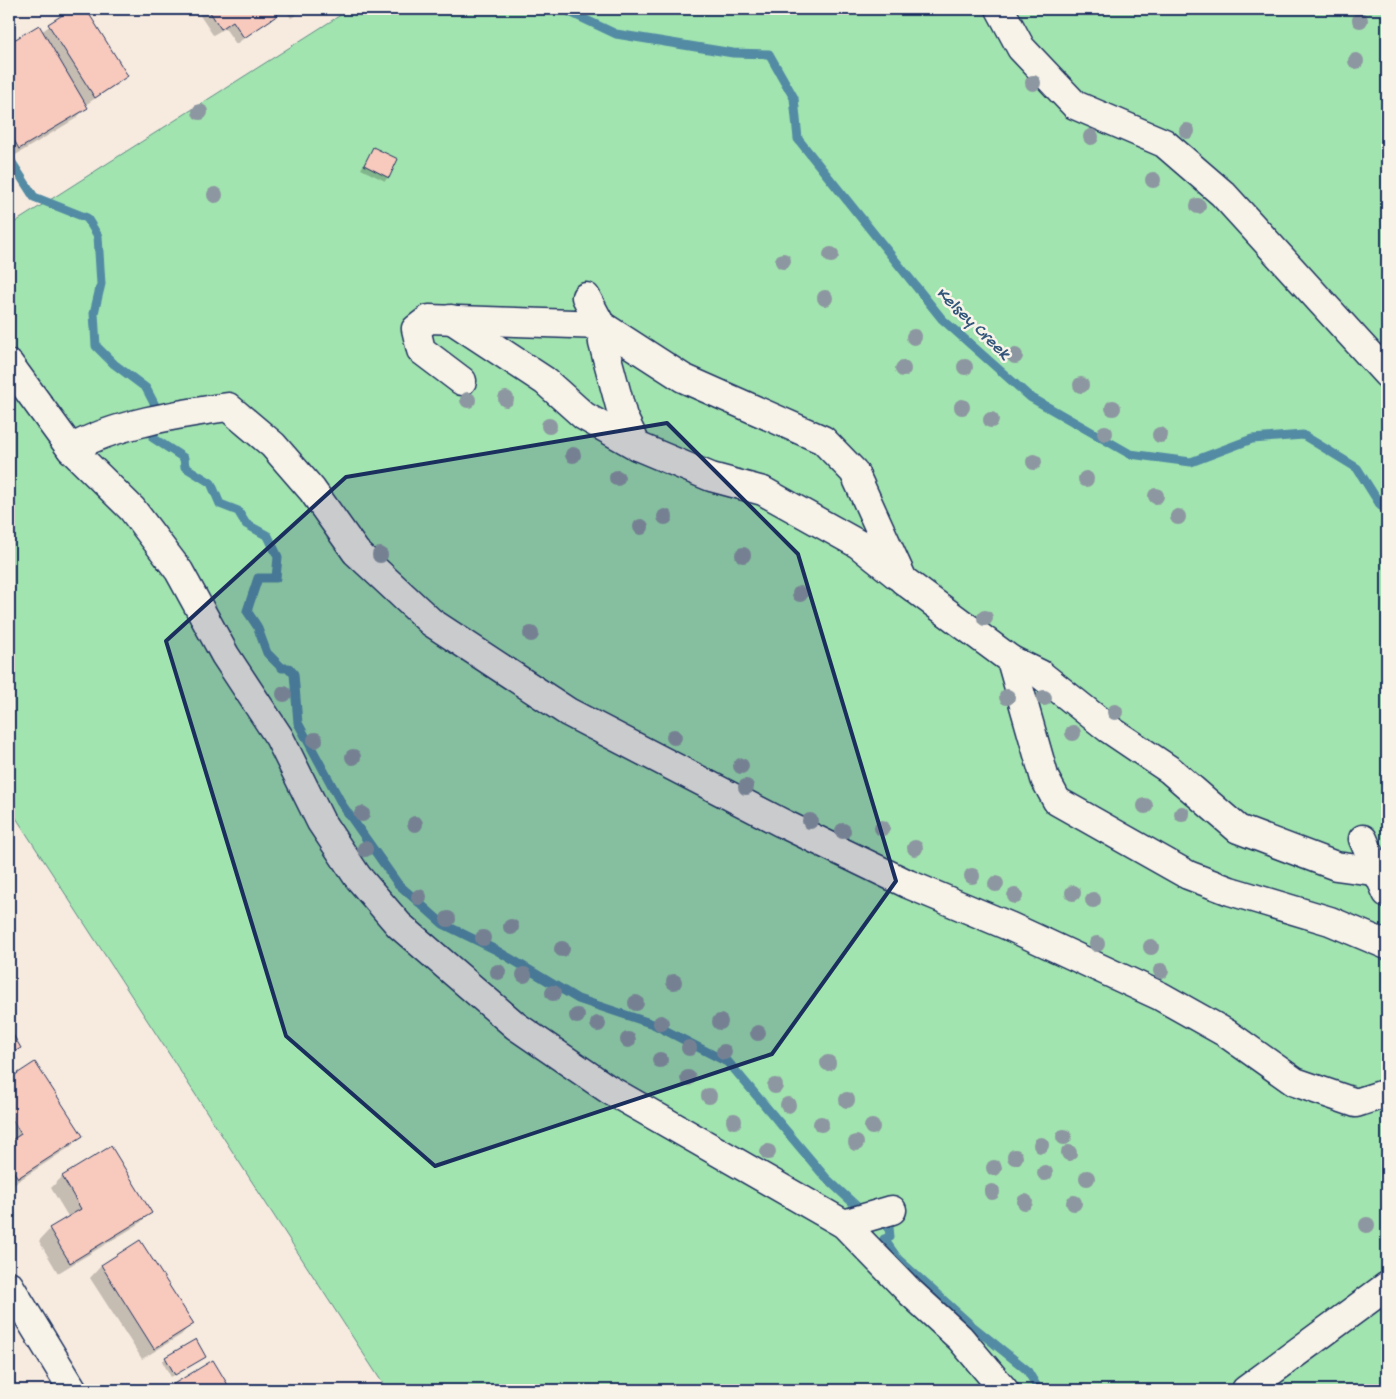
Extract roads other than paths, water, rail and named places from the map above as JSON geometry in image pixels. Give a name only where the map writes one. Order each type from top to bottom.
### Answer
[{"type":"street","points":[[1000,9],[1021,48],[1075,105],[1164,142],[1223,194],[1387,374]]},
{"type":"street","points":[[586,297],[601,325],[603,343],[623,418],[637,446]]},
{"type":"street","points":[[462,381],[421,350],[416,329],[429,319],[601,325],[626,339],[683,378],[823,440],[854,472],[903,580]]},
{"type":"street","points":[[450,319],[545,381],[584,416],[637,446],[711,477],[762,491],[858,544],[1010,660],[1040,674],[1109,728],[1170,770],[1238,829],[1336,866],[1384,879]]},
{"type":"street","points":[[9,364],[71,449],[132,509],[179,571],[225,655],[279,737],[320,822],[357,876],[400,925],[516,1026],[608,1089],[844,1224],[910,1292],[960,1338],[1004,1390]]},
{"type":"street","points":[[71,449],[91,437],[137,426],[171,415],[228,407],[273,445],[312,490],[356,552],[430,622],[568,712],[784,824],[908,884],[1011,927],[1160,996],[1226,1033],[1295,1082],[1356,1103],[1387,1093]]},
{"type":"street","points":[[1010,660],[1045,779],[1057,800],[1188,875],[1230,891],[1330,921],[1387,945]]},
{"type":"street","points":[[1363,839],[1384,879]]},
{"type":"street","points":[[844,1224],[892,1210]]},
{"type":"street","points":[[9,1285],[73,1390]]},
{"type":"street","points":[[1246,1390],[1387,1286]]},
{"type":"waterway","name":"Kelsey Creek","points":[[563,9],[616,34],[733,53],[769,54],[794,98],[798,139],[942,319],[1030,397],[1130,454],[1191,462],[1252,439],[1303,435],[1357,468],[1381,506],[1387,509]]},
{"type":"waterway","points":[[9,158],[34,197],[87,218],[98,236],[101,284],[94,313],[96,346],[114,364],[146,388],[157,409],[153,438],[184,458],[185,467],[211,483],[220,504],[238,511],[246,524],[268,536],[278,557],[276,578],[258,578],[247,611],[257,626],[267,653],[282,668],[289,668],[294,674],[298,723],[343,806],[398,884],[443,924],[496,950],[578,999],[653,1024],[729,1063],[826,1178],[864,1213]]},
{"type":"waterway","points":[[877,1220],[889,1227],[890,1237],[884,1239],[898,1259],[971,1325],[1027,1370],[1039,1390]]}]
